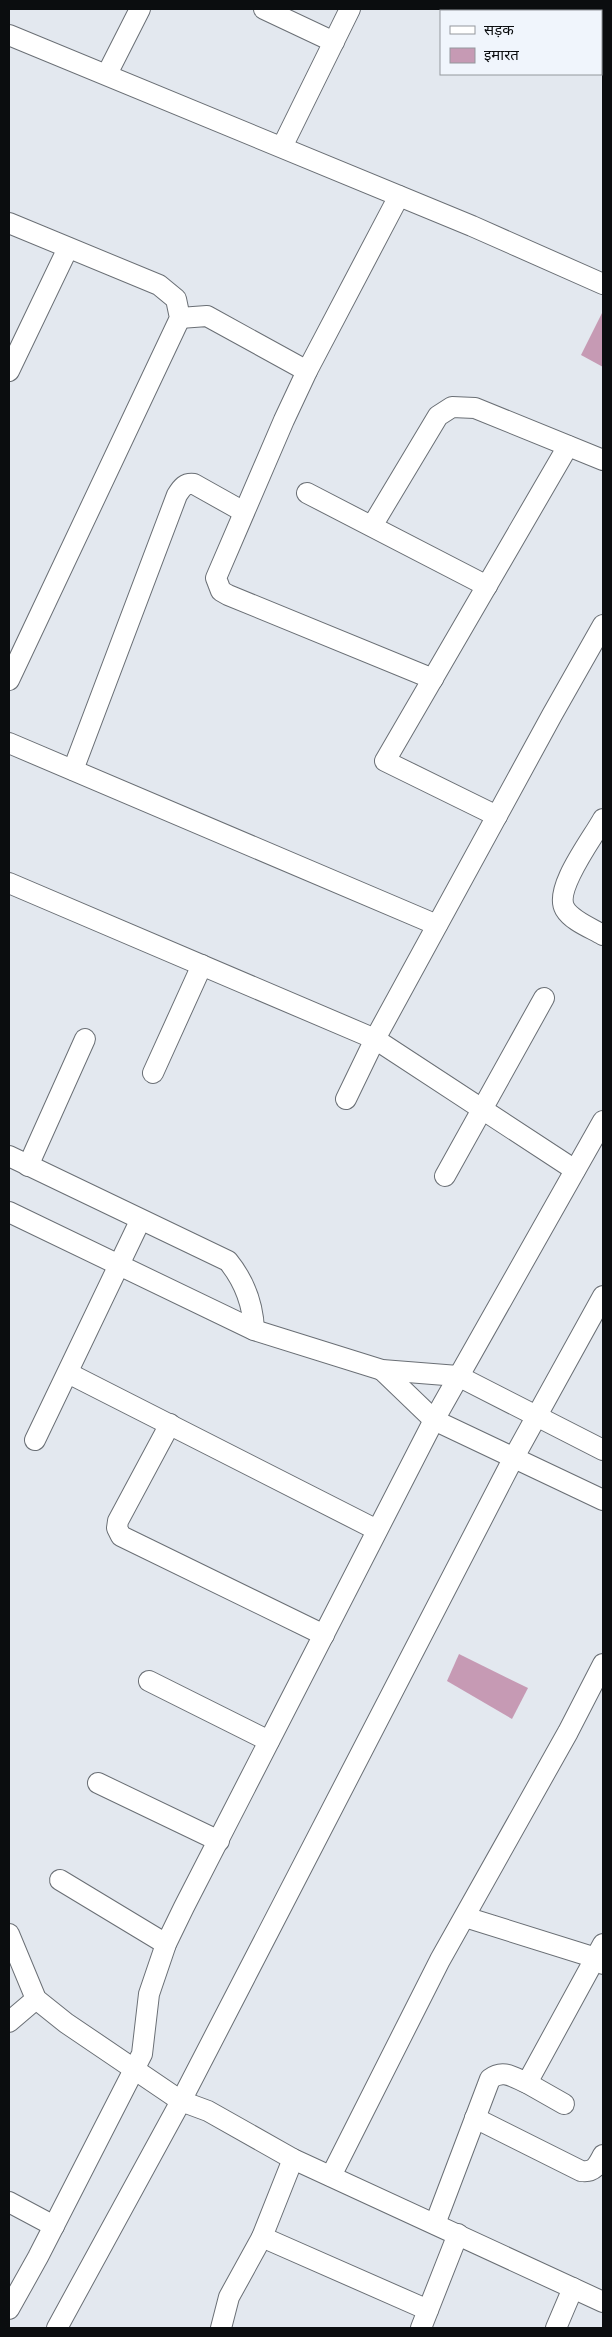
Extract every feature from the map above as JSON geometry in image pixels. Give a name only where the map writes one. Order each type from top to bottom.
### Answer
[{"type":"street","points":[[107,74],[140,9]]},
{"type":"street","points":[[264,9],[334,42]]},
{"type":"street","points":[[282,147],[350,9]]},
{"type":"street","points":[[9,35],[399,196],[602,277]]},
{"type":"street","points":[[399,196],[307,371],[216,578],[221,591],[433,679]]},
{"type":"street","points":[[9,223],[159,285],[176,299],[180,318],[9,680]]},
{"type":"street","points":[[11,363],[68,248]]},
{"type":"street","points":[[180,318],[207,316],[307,371]]},
{"type":"street","points":[[372,526],[438,416],[452,408],[475,408],[603,460]]},
{"type":"street","points":[[497,816],[385,761],[568,446]]},
{"type":"street","points":[[73,770],[177,495],[182,487],[194,484],[244,512]]},
{"type":"street","points":[[307,493],[487,586]]},
{"type":"street","points":[[346,1099],[376,1038],[603,625]]},
{"type":"street","points":[[9,743],[438,925]]},
{"type":"street","points":[[601,830],[566,882],[564,908],[572,917],[603,935]]},
{"type":"street","points":[[9,883],[376,1038],[575,1170]]},
{"type":"street","points":[[153,1073],[202,965]]},
{"type":"street","points":[[446,1176],[544,998]]},
{"type":"street","points":[[28,1166],[86,1039]]},
{"type":"street","points":[[9,2309],[54,2226],[142,2054],[149,1994],[166,1944],[434,1420],[603,1120]]},
{"type":"street","points":[[9,1156],[228,1261],[241,1277],[253,1313],[254,1330]]},
{"type":"street","points":[[9,1212],[254,1330],[382,1370],[458,1376],[603,1450]]},
{"type":"street","points":[[35,1440],[140,1220]]},
{"type":"street","points":[[57,2328],[180,2101],[513,1459],[603,1296]]},
{"type":"street","points":[[382,1370],[434,1420],[603,1500]]},
{"type":"street","points":[[68,1372],[377,1530]]},
{"type":"street","points":[[170,1424],[118,1521],[117,1528],[121,1536],[324,1635]]},
{"type":"street","points":[[331,2176],[465,1917],[568,1732],[603,1664]]},
{"type":"street","points":[[149,1681],[269,1742]]},
{"type":"street","points":[[98,1783],[219,1841]]},
{"type":"street","points":[[60,1880],[166,1944]]},
{"type":"street","points":[[465,1917],[601,1955],[527,2083]]},
{"type":"street","points":[[9,1934],[36,1999],[66,2023],[180,2101],[208,2111],[293,2159],[603,2302]]},
{"type":"street","points":[[9,2022],[36,1999]]},
{"type":"street","points":[[435,2224],[490,2079],[496,2074],[504,2074],[527,2083],[564,2104]]},
{"type":"street","points":[[475,2118],[581,2171],[588,2172],[593,2170],[603,2155]]},
{"type":"street","points":[[226,2327],[229,2297],[262,2237],[293,2159]]},
{"type":"street","points":[[9,2202],[54,2226]]},
{"type":"street","points":[[262,2237],[425,2319],[458,2234]]},
{"type":"street","points":[[556,2328],[573,2288]]},
{"type":"building","points":[[603,311],[603,367],[581,355]]},
{"type":"building","points":[[459,1654],[528,1688],[512,1719],[447,1681]]}]
